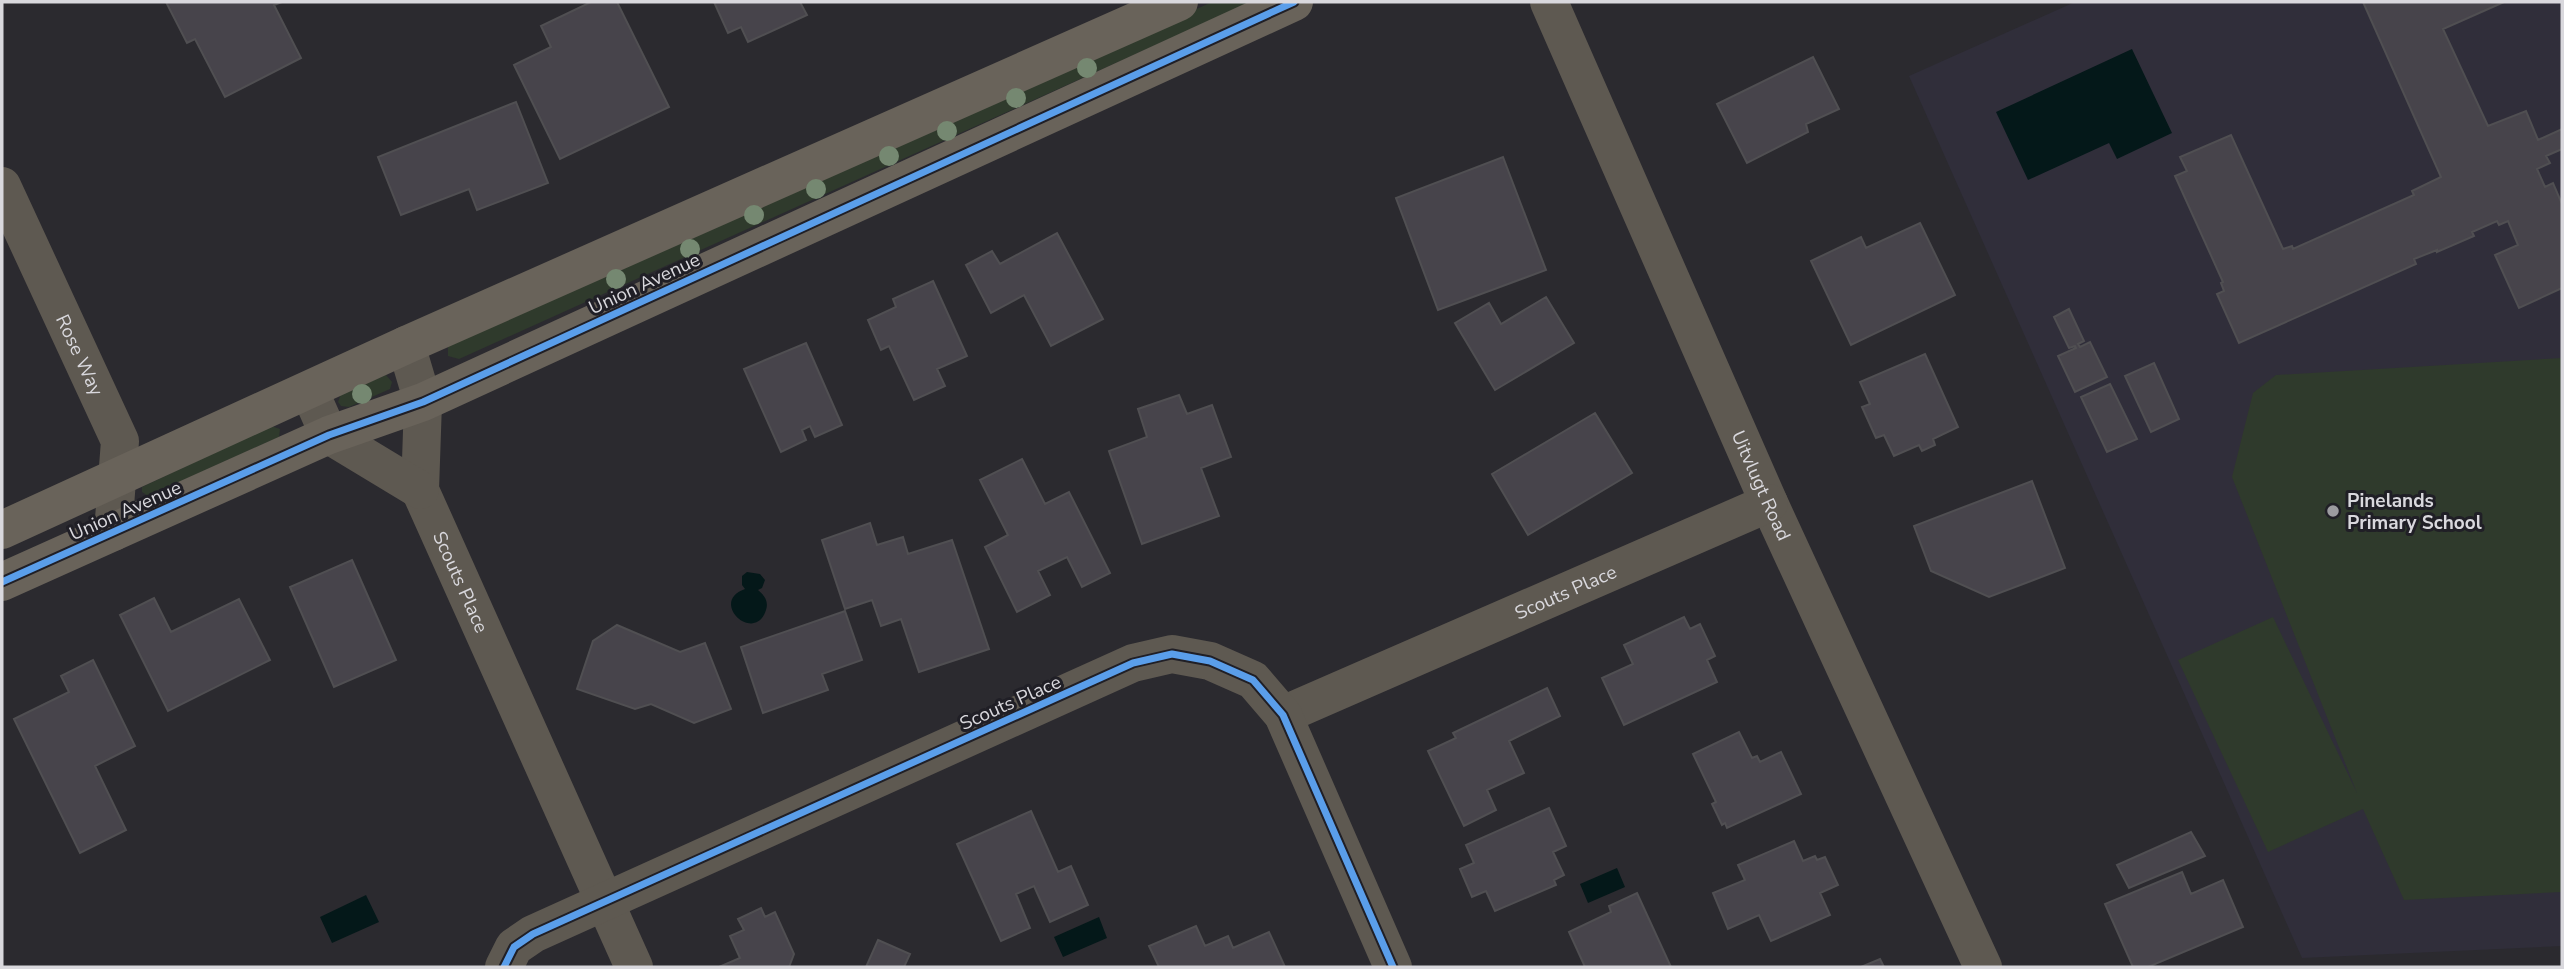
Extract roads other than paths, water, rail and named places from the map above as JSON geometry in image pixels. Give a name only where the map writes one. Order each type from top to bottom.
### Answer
[{"type":"street","name":"Union Avenue","points":[[2,530],[406,345],[1179,2]]},
{"type":"street","name":"Union Avenue","points":[[2,582],[329,435],[422,402],[1294,2]]},
{"type":"street","name":"Uitvlugt Road","points":[[1549,2],[1769,503],[1983,967]]},
{"type":"street","name":"Rose Way","points":[[2,186],[120,441],[113,532]]},
{"type":"street","name":"Scouts Place","points":[[406,345],[422,402],[420,490],[634,967]]},
{"type":"street","points":[[309,390],[329,435],[420,490]]},
{"type":"street","name":"Scouts Place","points":[[1283,715],[1769,503]]},
{"type":"street","name":"Scouts Place","points":[[504,967],[514,947],[533,934],[1133,663],[1172,654],[1210,661],[1253,680],[1283,715],[1393,967]]},
{"type":"place","name":"Pinelands Primary School","points":[[2333,511]]}]
